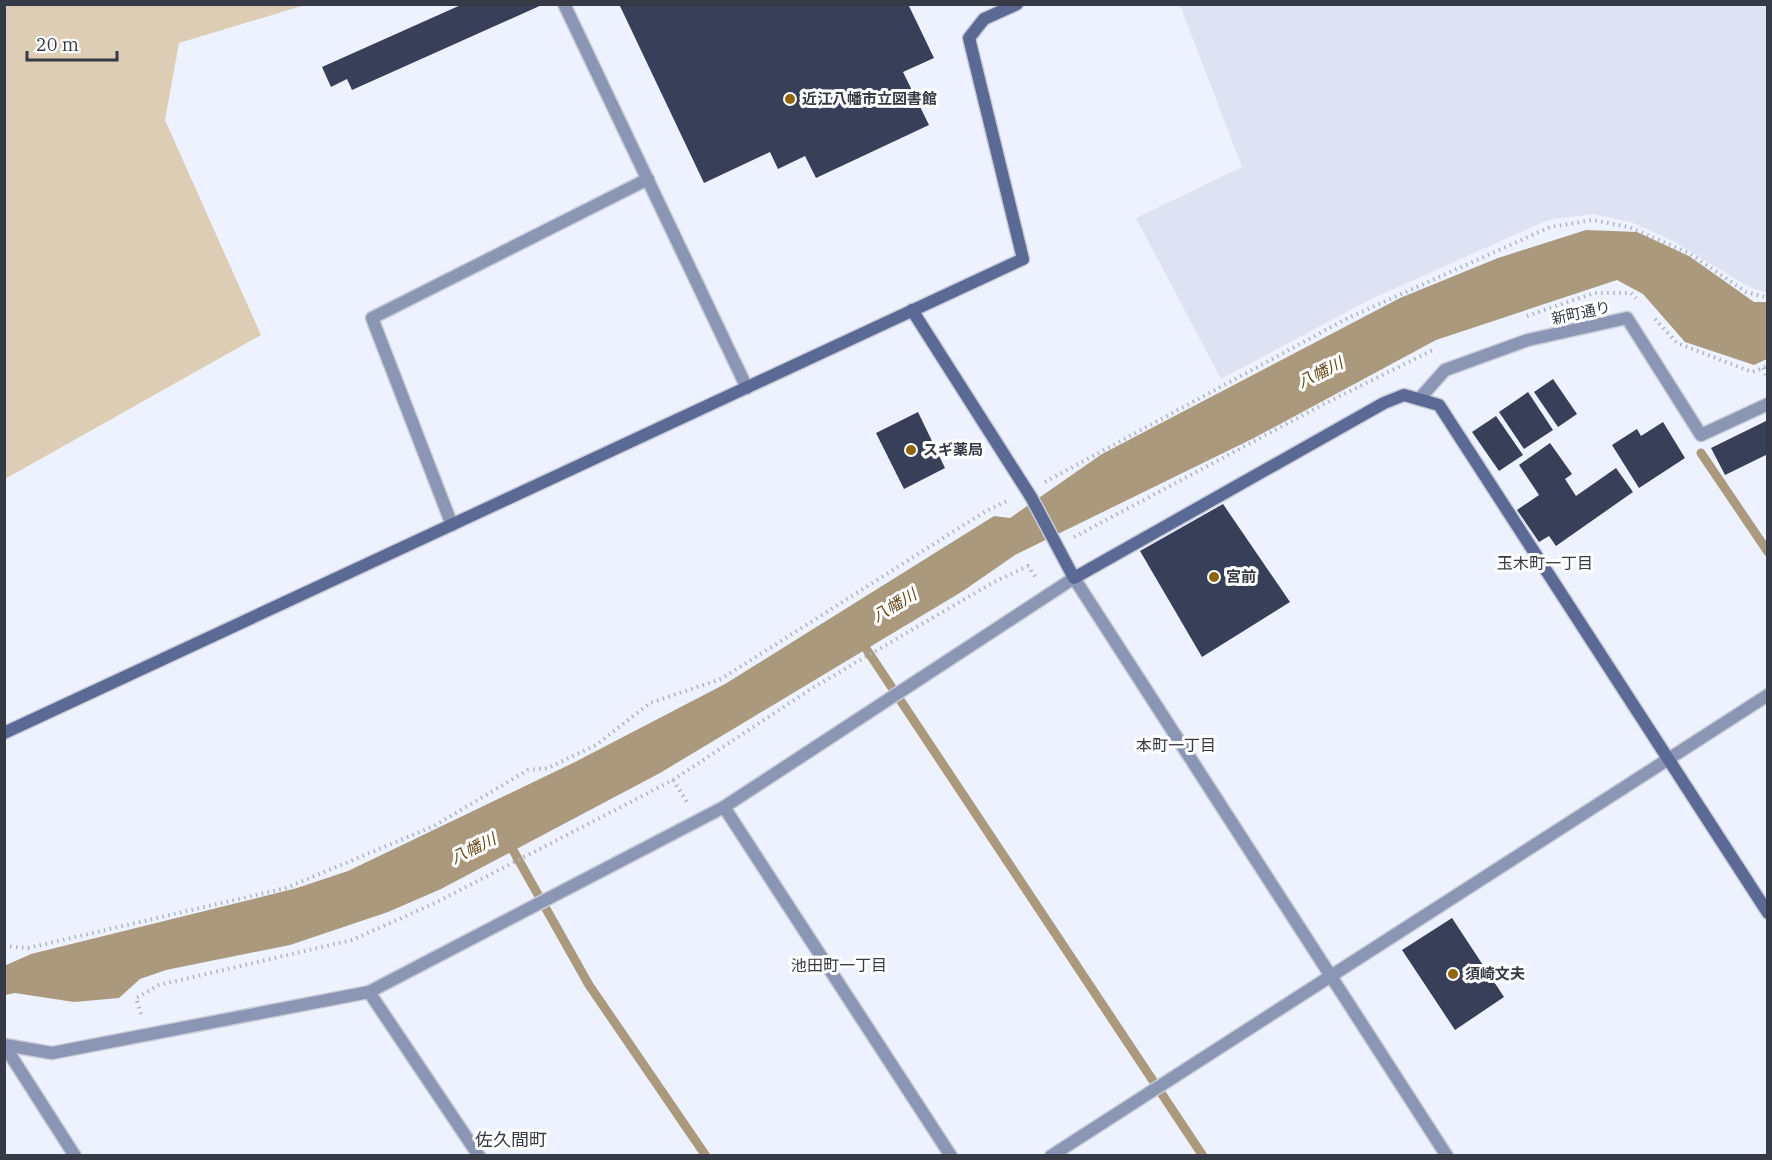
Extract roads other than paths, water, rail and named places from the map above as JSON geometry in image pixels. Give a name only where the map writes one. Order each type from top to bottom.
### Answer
[{"type":"street","points":[[564,4],[747,387]]},
{"type":"street","points":[[4,733],[1023,259],[969,38],[984,19],[1017,4]]},
{"type":"street","points":[[452,525],[372,318],[648,179]]},
{"type":"street","points":[[912,310],[1031,496],[1074,578],[1447,1155]]},
{"type":"street","name":"新町通り","points":[[1420,398],[1444,370],[1528,340],[1627,318],[1701,435],[1767,404]]},
{"type":"street","points":[[5,1045],[52,1053],[369,992],[724,807],[1074,578],[1384,403],[1404,395],[1439,405],[1767,913]]},
{"type":"street","points":[[1051,1155],[1767,695]]},
{"type":"street","points":[[724,807],[951,1155]]},
{"type":"street","points":[[369,992],[479,1155]]},
{"type":"street","points":[[5,1045],[75,1155]]},
{"type":"water","name":"八幡川","points":[[1586,230],[1637,232],[1689,256],[1754,302],[1767,302],[1767,359],[1754,365],[1685,342],[1643,294],[1617,280],[1436,340],[1254,438],[1015,555],[963,591],[660,773],[441,889],[388,912],[290,945],[166,970],[140,979],[119,998],[74,1002],[15,993],[5,995],[4,966],[31,954],[297,888],[348,871],[573,763],[725,684],[994,516],[1010,518],[1102,454],[1400,298],[1498,258]]},
{"type":"waterway","points":[[1701,453],[1768,552]]},
{"type":"waterway","points":[[859,638],[1203,1156]]},
{"type":"waterway","points":[[509,843],[589,985],[706,1156]]},
{"type":"place","name":"近江八幡市立図書館","points":[[790,99]]},
{"type":"place","name":"スギ薬局","points":[[911,450]]},
{"type":"place","name":"宮前","points":[[1214,577]]},
{"type":"place","name":"須崎文夫","points":[[1453,974]]},
{"type":"district","name":"玉木町一丁目","points":[[1545,563]]},
{"type":"district","name":"本町一丁目","points":[[1176,745]]},
{"type":"district","name":"池田町一丁目","points":[[839,965]]},
{"type":"district","name":"佐久間町","points":[[511,1140]]}]
